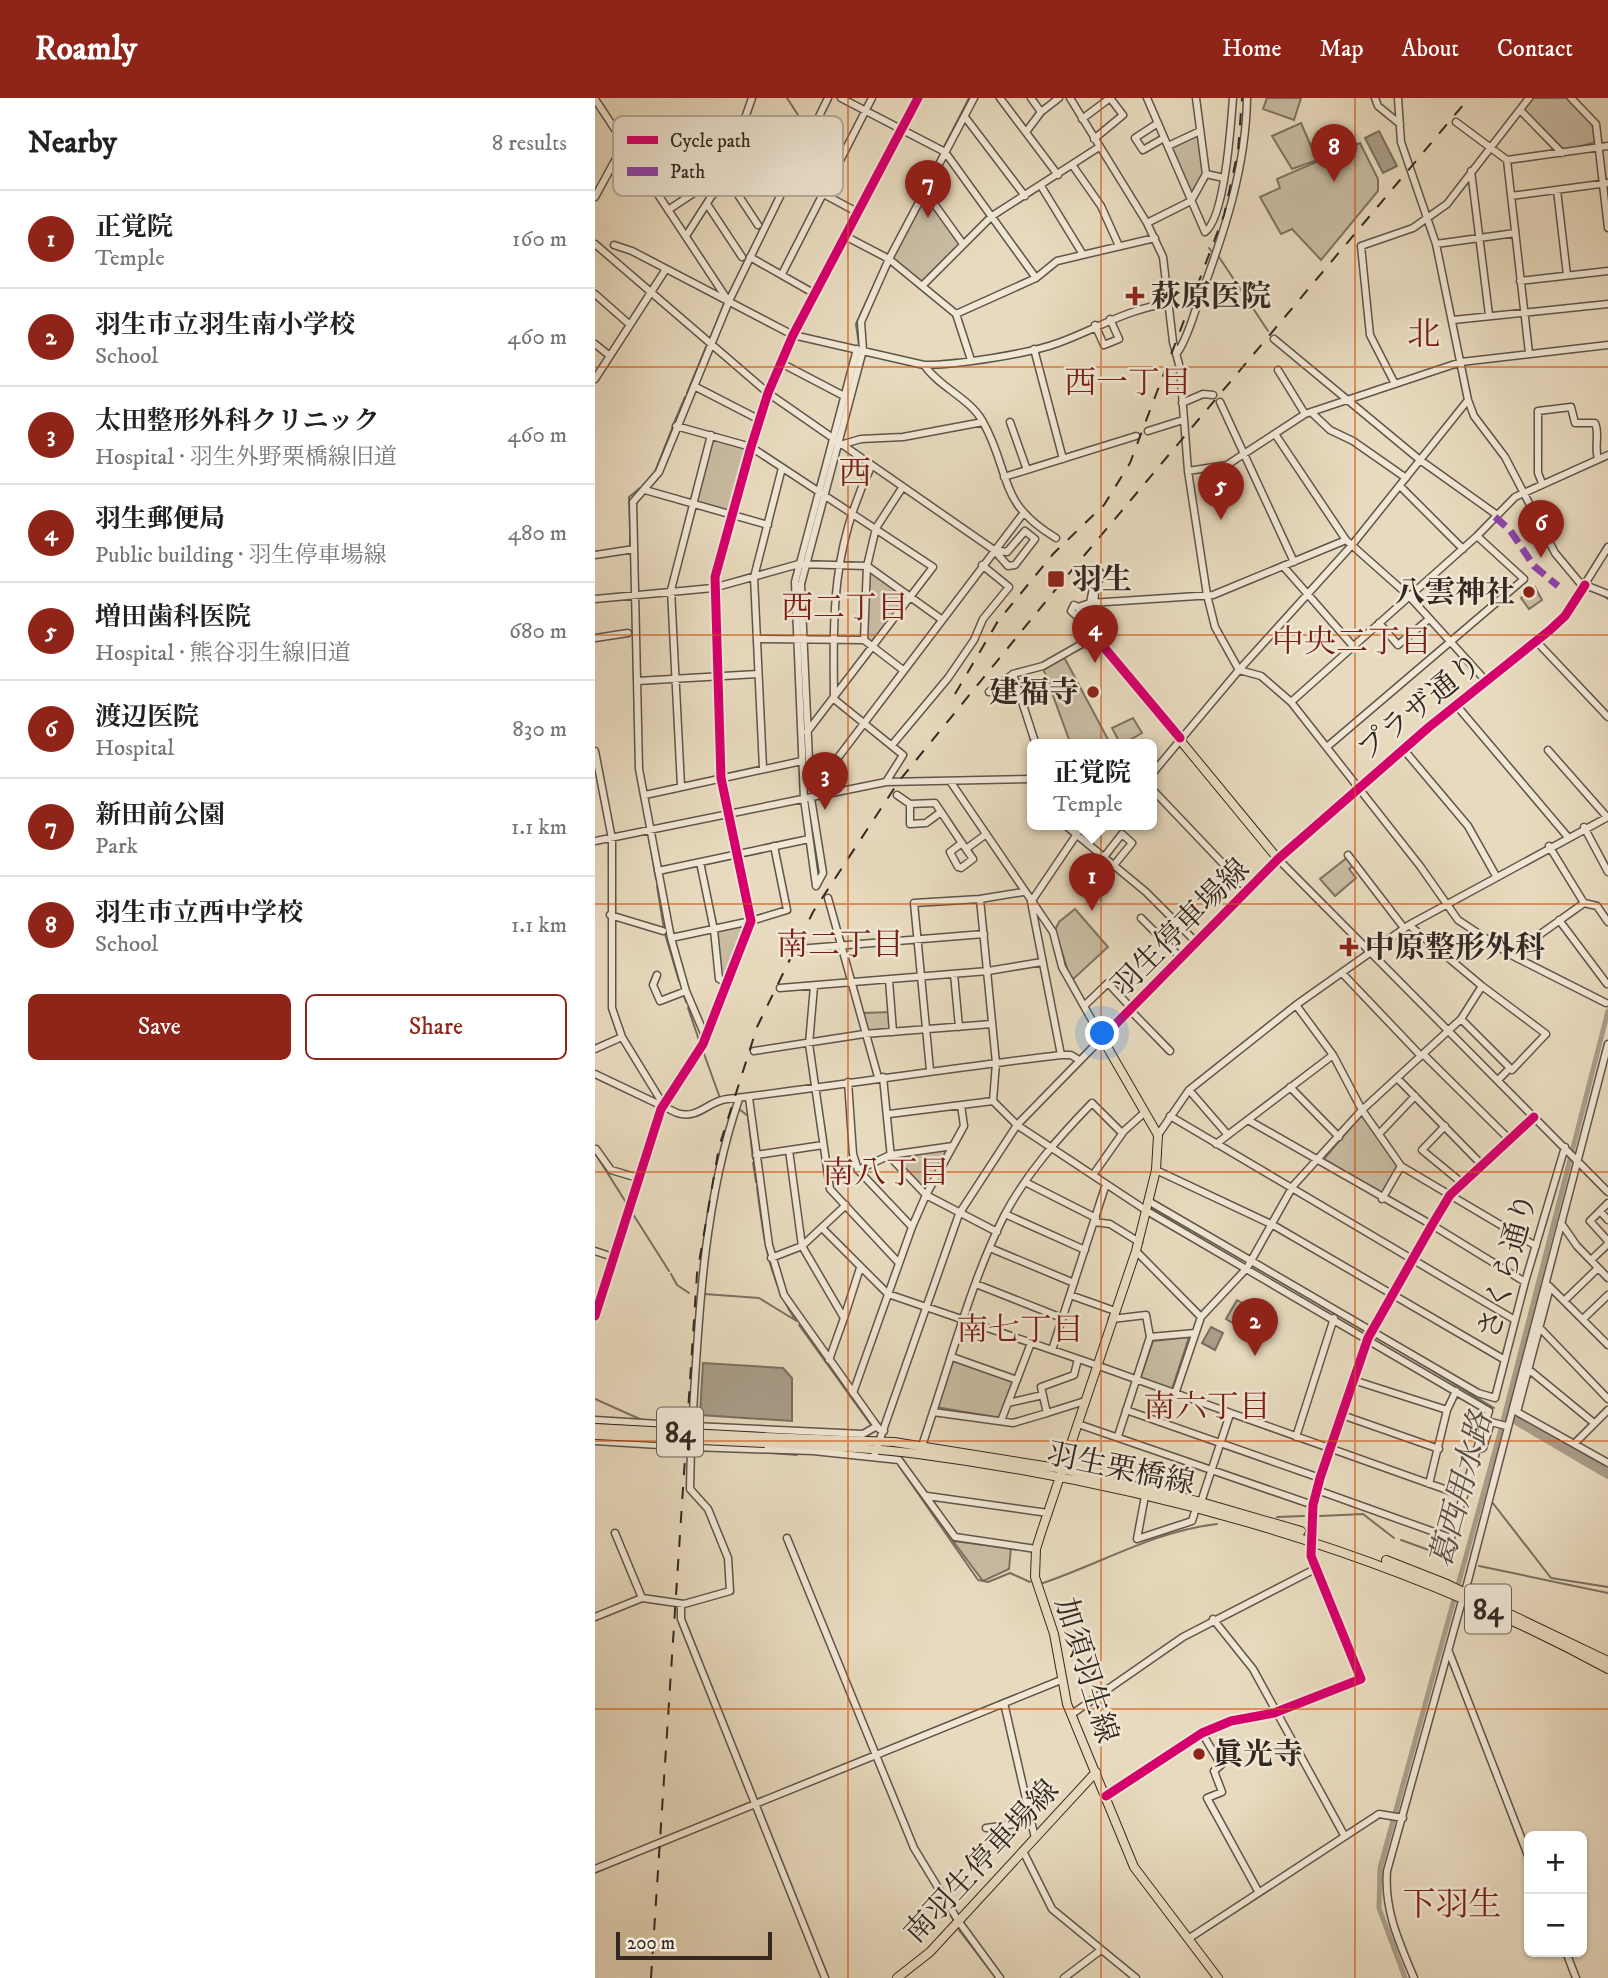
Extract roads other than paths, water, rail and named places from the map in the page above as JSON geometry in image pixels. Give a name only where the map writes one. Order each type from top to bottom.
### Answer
[{"type":"main road","name":"羽生停車場線","points":[[1082,621],[1278,859],[1102,1038],[1158,1135]]},
{"type":"main road","points":[[1061,1473],[1149,1207],[1156,1170],[1158,1135]]},
{"type":"main road","name":"羽生栗橋線","points":[[595,1428],[877,1449],[1061,1473],[1145,1496],[1198,1505]]},
{"type":"main road","name":"羽生栗橋線","points":[[595,1435],[765,1440]]},
{"type":"main road","name":"羽生栗橋線","points":[[877,1449],[922,1446],[1061,1473],[1198,1505],[1312,1537],[1464,1595],[1608,1661]]},
{"type":"main road","name":"加須羽生線","points":[[1061,1473],[1036,1549],[1035,1577],[1054,1634],[1061,1680],[1072,1714],[1134,1867],[1218,1978]]},
{"type":"main road","name":"羽生栗橋線","points":[[1464,1595],[1608,1669]]},
{"type":"main road","name":"南羽生停車場線","points":[[897,1978],[930,1952],[959,1922],[1096,1772]]},
{"type":"street","points":[[746,116],[752,98]]},
{"type":"street","points":[[820,116],[828,98]]},
{"type":"street","points":[[843,154],[871,98]]},
{"type":"street","points":[[595,1316],[663,1104],[706,1038],[751,921],[721,778],[713,588],[768,393],[793,335],[918,98]]},
{"type":"street","points":[[816,788],[810,782],[795,582],[837,443],[860,349],[861,322],[889,259],[974,98]]},
{"type":"street","points":[[1000,98],[1058,175]]},
{"type":"street","points":[[1005,105],[1011,98]]},
{"type":"street","points":[[1031,98],[1041,112]]},
{"type":"street","points":[[1026,132],[1041,112],[1059,98]]},
{"type":"street","points":[[1070,98],[1147,223],[1163,257],[1177,353],[1188,471],[1207,595],[1220,638],[1239,670],[1261,676],[1291,702],[1420,866],[1458,920],[1511,955],[1606,1003]]},
{"type":"street","points":[[1082,119],[1110,98],[1123,115],[1094,139]]},
{"type":"street","points":[[1147,98],[1203,230],[1207,232],[1224,178],[1233,98]]},
{"type":"street","points":[[1147,223],[1191,201],[1206,174],[1196,98]]},
{"type":"street","points":[[1177,353],[1230,212],[1243,147],[1247,98]]},
{"type":"street","points":[[1375,98],[1378,106],[1400,124]]},
{"type":"street","points":[[1398,98],[1404,155],[1436,244],[1468,400],[1474,416],[1505,457],[1547,543],[1585,585],[1608,594]]},
{"type":"street","points":[[1395,384],[1370,335],[1360,246],[1412,228],[1447,204],[1489,146],[1529,98]]},
{"type":"street","points":[[1571,98],[1595,122],[1605,183],[1608,228]]},
{"type":"street","points":[[595,99],[613,127]]},
{"type":"street","points":[[847,99],[945,152],[1036,278]]},
{"type":"street","points":[[1520,110],[1562,153]]},
{"type":"street","points":[[965,117],[1025,196]]},
{"type":"street","points":[[1456,122],[1507,160],[1608,146]]},
{"type":"street","points":[[1158,123],[1135,138],[1143,150],[1164,138]]},
{"type":"street","points":[[1168,146],[1200,131]]},
{"type":"street","points":[[922,286],[992,216],[1099,147]]},
{"type":"street","points":[[1507,160],[1529,353]]},
{"type":"street","points":[[595,197],[613,164]]},
{"type":"street","points":[[1073,166],[1101,206],[1119,246]]},
{"type":"street","points":[[1471,171],[1489,316]]},
{"type":"street","points":[[1206,174],[1224,178]]},
{"type":"street","points":[[1511,196],[1605,183]]},
{"type":"street","points":[[1041,186],[1082,253]]},
{"type":"street","points":[[1557,190],[1567,275]]},
{"type":"street","points":[[925,191],[963,244]]},
{"type":"street","points":[[659,196],[729,301]]},
{"type":"street","points":[[668,210],[689,196]]},
{"type":"street","points":[[686,236],[712,196]]},
{"type":"street","points":[[739,196],[758,225]]},
{"type":"street","points":[[706,1038],[686,990],[671,938],[639,769],[633,502],[659,472],[746,257],[779,196]]},
{"type":"street","points":[[782,275],[822,196]]},
{"type":"street","points":[[827,196],[857,212]]},
{"type":"street","points":[[707,204],[746,257],[815,294]]},
{"type":"street","points":[[1436,244],[1515,233]]},
{"type":"street","points":[[845,236],[889,259],[956,314],[971,360]]},
{"type":"street","points":[[956,314],[1036,278],[1057,261],[1155,238]]},
{"type":"street","points":[[595,244],[768,393],[993,550],[1006,564],[1013,567],[1035,539],[1025,531],[1007,552],[993,550]]},
{"type":"street","points":[[614,245],[793,335],[924,365],[971,360],[1058,343],[1110,318],[1170,303]]},
{"type":"street","points":[[595,379],[666,269]]},
{"type":"street","points":[[1520,281],[1608,271]]},
{"type":"street","points":[[595,294],[629,324]]},
{"type":"street","points":[[1453,320],[1524,315],[1608,304]]},
{"type":"street","points":[[1095,325],[1104,345],[1119,338],[1110,318]]},
{"type":"street","points":[[1274,339],[1420,460],[1497,514]]},
{"type":"street","points":[[595,344],[610,356]]},
{"type":"street","points":[[1188,471],[1227,465],[1308,413],[1461,362],[1608,345]]},
{"type":"street","points":[[837,443],[845,396],[860,349]]},
{"type":"street","points":[[1034,349],[1063,459]]},
{"type":"street","points":[[781,363],[845,396]]},
{"type":"street","points":[[924,365],[934,379],[972,407],[983,422],[1022,515],[1056,538]]},
{"type":"street","points":[[1278,370],[1308,413],[1406,478]]},
{"type":"street","points":[[694,386],[760,419]]},
{"type":"street","points":[[1182,403],[1203,394],[1213,395]]},
{"type":"street","points":[[1157,767],[1406,478],[1468,400]]},
{"type":"street","points":[[1220,402],[1294,562]]},
{"type":"street","points":[[1542,483],[1539,476],[1538,411],[1571,407],[1575,423],[1595,423],[1598,434],[1594,444],[1598,459]]},
{"type":"street","points":[[1148,431],[1183,420]]},
{"type":"street","points":[[837,443],[903,437],[983,422]]},
{"type":"street","points":[[1010,422],[1027,470]]},
{"type":"street","points":[[676,426],[751,447],[933,567],[807,732]]},
{"type":"street","points":[[1275,434],[1349,542],[1409,596],[1487,682]]},
{"type":"street","points":[[681,786],[671,590],[691,503],[711,435]]},
{"type":"street","points":[[1004,477],[1136,436]]},
{"type":"street","points":[[1291,702],[1523,493],[1608,455]]},
{"type":"street","points":[[834,699],[833,639],[837,565],[850,512],[871,467]]},
{"type":"street","points":[[763,768],[754,577],[782,468]]},
{"type":"street","points":[[1399,486],[1463,549]]},
{"type":"street","points":[[864,640],[867,566],[876,528],[902,488]]},
{"type":"street","points":[[645,490],[768,524]]},
{"type":"street","points":[[800,638],[802,761],[810,798],[823,873],[816,886],[809,839],[810,798],[941,619],[1022,515]]},
{"type":"street","points":[[1328,746],[1524,579],[1478,536]]},
{"type":"street","points":[[1082,621],[1071,611],[1073,606],[1207,595],[1349,542]]},
{"type":"street","name":"プラザ通り","points":[[1278,859],[1358,788],[1565,617],[1608,547]]},
{"type":"street","points":[[595,555],[634,549]]},
{"type":"street","points":[[595,599],[713,588],[802,564],[867,566],[941,619]]},
{"type":"street","points":[[892,745],[948,678],[974,640],[983,619],[1009,587],[982,565]]},
{"type":"street","points":[[1283,566],[1353,646]]},
{"type":"street","points":[[1098,569],[1103,575],[1096,584],[1092,603],[1093,588],[1088,579],[1098,569]]},
{"type":"street","points":[[1379,623],[1398,645],[1429,619]]},
{"type":"street","points":[[595,638],[628,633]]},
{"type":"street","points":[[989,692],[1013,674],[1043,666],[1094,638]]},
{"type":"street","points":[[757,639],[864,640],[904,670]]},
{"type":"street","points":[[1536,641],[1608,717]]},
{"type":"street","points":[[637,681],[758,674]]},
{"type":"street","points":[[1013,674],[1034,739]]},
{"type":"street","points":[[834,699],[904,756],[885,782]]},
{"type":"street","points":[[1457,706],[1567,836]]},
{"type":"street","points":[[1404,750],[1468,826],[1496,876]]},
{"type":"street","points":[[1158,1135],[1189,1090],[1296,1005],[1370,952],[1445,904],[1567,836],[1608,817],[1548,750]]},
{"type":"street","points":[[595,753],[612,839],[612,1008],[622,1037],[663,1104]]},
{"type":"street","points":[[645,795],[802,761]]},
{"type":"street","points":[[595,841],[651,832],[885,782],[1027,779]]},
{"type":"street","points":[[877,1449],[924,1308],[960,1214],[1017,1125],[1102,1038],[1062,967],[1053,932],[1023,892],[950,781]]},
{"type":"street","points":[[897,794],[910,804],[935,803],[964,846],[985,835]]},
{"type":"street","points":[[1157,794],[1249,891]]},
{"type":"street","points":[[910,804],[910,824],[926,823],[941,812]]},
{"type":"street","points":[[1584,827],[1608,872]]},
{"type":"street","points":[[1071,830],[1114,865],[1197,943]]},
{"type":"street","points":[[1061,1055],[1031,902],[1080,830]]},
{"type":"street","points":[[1104,857],[1122,834],[1132,843],[1114,865]]},
{"type":"street","points":[[658,871],[809,839]]},
{"type":"street","points":[[671,938],[714,930],[787,910],[774,846]]},
{"type":"street","points":[[1549,846],[1584,903],[1597,906],[1608,922]]},
{"type":"street","points":[[1348,855],[1406,927],[1546,1034],[1512,1070],[1510,1068],[1498,1080]]},
{"type":"street","points":[[1278,859],[1608,1192]]},
{"type":"street","points":[[700,862],[714,930],[719,979],[727,983]]},
{"type":"street","points":[[930,1070],[914,903],[980,899],[1023,892]]},
{"type":"street","points":[[828,898],[843,946],[864,1034],[881,1077],[889,1114],[890,1155],[926,1195],[997,1232]]},
{"type":"street","points":[[980,899],[996,1063],[993,1101],[1017,1125],[1106,1184],[1252,1260],[1489,1411],[1451,1538],[1317,1490]]},
{"type":"street","points":[[1511,955],[1584,903]]},
{"type":"street","points":[[610,915],[663,931]]},
{"type":"street","points":[[1141,918],[1182,959]]},
{"type":"street","points":[[1559,920],[1607,984]]},
{"type":"street","points":[[798,949],[984,934]]},
{"type":"street","points":[[780,988],[988,971],[1042,962]]},
{"type":"street","points":[[1342,973],[1510,1140]]},
{"type":"street","points":[[954,974],[959,1027]]},
{"type":"street","points":[[657,975],[653,985],[660,1001],[686,990]]},
{"type":"street","points":[[890,979],[893,1032]]},
{"type":"street","points":[[1084,1006],[1108,983],[1170,1051]]},
{"type":"street","points":[[814,986],[809,1044],[830,1189],[898,1262]]},
{"type":"street","points":[[1175,1394],[1201,1317],[1247,1268],[1293,1186],[1362,1110],[1461,1019],[1482,986]]},
{"type":"street","points":[[1296,1005],[1333,1055],[1362,1110],[1401,1166],[1535,1246]]},
{"type":"street","points":[[1461,1019],[1510,1068]]},
{"type":"street","points":[[754,1051],[864,1034],[992,1024]]},
{"type":"street","points":[[595,1049],[622,1037]]},
{"type":"street","points":[[1608,1044],[1576,1159],[1517,1412],[1608,1464]]},
{"type":"street","points":[[595,1074],[663,1104],[677,1113],[692,1115],[723,1100],[930,1070],[1061,1055],[1070,1055],[1079,1060]]},
{"type":"street","points":[[1216,1144],[1333,1055]]},
{"type":"street","points":[[1397,1078],[1483,1166]]},
{"type":"street","points":[[848,1082],[853,1154],[857,1170],[912,1227]]},
{"type":"street","points":[[1290,1087],[1339,1137]]},
{"type":"street","points":[[1189,1090],[1228,1135]]},
{"type":"street","points":[[1378,1134],[1415,1096]]},
{"type":"street","points":[[749,1098],[771,1258],[785,1298],[877,1426],[884,1431]]},
{"type":"street","points":[[595,1617],[642,1598],[681,1604],[730,1591],[728,1558],[708,1509],[690,1489],[706,1247],[724,1152],[739,1099]]},
{"type":"street","points":[[889,1114],[993,1101]]},
{"type":"street","points":[[922,1446],[990,1248],[1005,1214],[1025,1182],[1051,1147],[1092,1102],[1122,1133]]},
{"type":"street","points":[[853,1393],[912,1227],[926,1195],[964,1126],[961,1105]]},
{"type":"street","points":[[1093,1175],[1122,1133],[1145,1112]]},
{"type":"street","points":[[1170,1116],[1293,1186],[1515,1320]]},
{"type":"street","points":[[1106,1796],[1202,1733],[1231,1721],[1274,1713],[1361,1679],[1311,1556],[1313,1505],[1320,1478],[1370,1334],[1450,1195],[1534,1117]]},
{"type":"street","points":[[1248,1120],[1382,1199],[1433,1225],[1525,1282]]},
{"type":"street","points":[[1445,1126],[1422,1150],[1462,1183]]},
{"type":"street","points":[[756,1155],[823,1145]]},
{"type":"street","points":[[857,1170],[890,1155],[953,1146]]},
{"type":"street","points":[[596,1149],[611,1170],[638,1178]]},
{"type":"street","name":"さくら通り","points":[[1370,1334],[1478,1394],[1495,1398],[1535,1246],[1566,1149]]},
{"type":"street","points":[[789,1150],[802,1246],[844,1318]]},
{"type":"street","points":[[1382,1199],[1401,1166]]},
{"type":"street","points":[[1156,1170],[1273,1225],[1504,1360]]},
{"type":"street","points":[[1025,1182],[1095,1220],[1110,1224],[1137,1246],[1201,1317]]},
{"type":"street","points":[[1052,1350],[1106,1184]]},
{"type":"street","points":[[1591,1260],[1608,1242],[1590,1220],[1608,1203]]},
{"type":"street","points":[[771,1258],[802,1246],[846,1205]]},
{"type":"street","points":[[1149,1207],[1334,1318],[1370,1334]]},
{"type":"street","points":[[1600,1211],[1608,1220]]},
{"type":"street","points":[[1005,1214],[1085,1250]]},
{"type":"street","points":[[1561,1223],[1608,1278]]},
{"type":"street","points":[[822,1228],[888,1294],[1464,1496]]},
{"type":"street","points":[[990,1248],[1074,1283]]},
{"type":"street","points":[[595,1251],[613,1257]]},
{"type":"street","points":[[829,1360],[860,1268]]},
{"type":"street","points":[[1565,1301],[1598,1268]]},
{"type":"street","points":[[976,1284],[1062,1318]]},
{"type":"street","points":[[1547,1284],[1608,1345]]},
{"type":"street","points":[[1414,1978],[1396,1934],[1385,1896],[1387,1871],[1464,1595],[1506,1426],[1547,1284]]},
{"type":"street","points":[[1070,1295],[1113,1315],[1146,1315],[1150,1337],[1118,1436]]},
{"type":"street","points":[[1583,1319],[1607,1300]]},
{"type":"street","points":[[1296,1437],[1334,1318]]},
{"type":"street","points":[[1538,1326],[1608,1399]]},
{"type":"street","points":[[1599,1336],[1608,1329]]},
{"type":"street","points":[[1150,1337],[1195,1333]]},
{"type":"street","points":[[1001,1421],[1031,1343]]},
{"type":"street","points":[[951,1357],[1017,1380]]},
{"type":"street","points":[[1047,1413],[1041,1387],[1074,1375],[1078,1359]]},
{"type":"street","points":[[1527,1368],[1594,1423]]},
{"type":"street","points":[[1353,1380],[1447,1410]]},
{"type":"street","points":[[1429,1484],[1447,1410],[1456,1391]]},
{"type":"street","points":[[1008,1403],[1042,1395]]},
{"type":"street","points":[[933,1412],[1013,1423],[1085,1401]]},
{"type":"street","points":[[1126,1410],[1320,1478]]},
{"type":"street","points":[[1574,1444],[1608,1410]]},
{"type":"street","points":[[1145,1496],[1136,1539],[1192,1521],[1230,1414]]},
{"type":"street","points":[[1342,1415],[1439,1449]]},
{"type":"street","points":[[595,1420],[675,1425],[675,1446],[595,1441]]},
{"type":"street","points":[[1478,1449],[1483,1448],[1491,1422],[1506,1426]]},
{"type":"street","points":[[1078,1424],[1313,1505]]},
{"type":"street","points":[[693,1426],[863,1434],[877,1426]]},
{"type":"street","points":[[691,1447],[877,1449],[901,1461],[955,1537],[1036,1549]]},
{"type":"street","points":[[927,1496],[1048,1513]]},
{"type":"street","points":[[615,1533],[642,1598]]},
{"type":"street","points":[[787,1538],[914,1848],[959,1922],[1000,1978]]},
{"type":"street","points":[[1072,1714],[1213,1619],[1315,1569]]},
{"type":"street","points":[[681,1604],[681,1619],[825,1978]]},
{"type":"street","points":[[1213,1619],[1253,1669],[1274,1713],[1344,1835]]},
{"type":"street","points":[[1448,1650],[1524,1845]]},
{"type":"street","points":[[595,1869],[1061,1680]]},
{"type":"street","points":[[1004,1703],[1035,1838]]},
{"type":"street","points":[[1202,1733],[1221,1765],[1213,1771],[1222,1792],[1207,1798],[1258,1891]]},
{"type":"street","points":[[1188,1939],[1379,1814],[1402,1818]]},
{"type":"street","points":[[986,1828],[1030,1822]]},
{"type":"street","points":[[1023,1851],[1052,1909],[1136,1978]]},
{"type":"street","points":[[1064,1978],[1101,1950]]},
{"type":"street","points":[[1568,1957],[1576,1978]]},
{"type":"waterway","points":[[787,98],[799,116]]},
{"type":"waterway","points":[[944,147],[969,98]]},
{"type":"waterway","points":[[728,296],[770,211]]},
{"type":"waterway","points":[[1219,257],[1268,331]]},
{"type":"waterway","points":[[859,345],[856,324],[885,261]]},
{"type":"waterway","points":[[711,336],[724,304]]},
{"type":"waterway","points":[[687,393],[706,347]]},
{"type":"waterway","points":[[674,423],[685,397]]},
{"type":"waterway","points":[[654,474],[673,426]]},
{"type":"waterway","points":[[630,530],[629,497],[640,488]]},
{"type":"waterway","points":[[630,535],[630,548]]},
{"type":"waterway","points":[[631,553],[632,575]]},
{"type":"waterway","points":[[1602,595],[1608,599]]},
{"type":"waterway","points":[[633,637],[636,764]]},
{"type":"waterway","points":[[638,780],[643,805]]},
{"type":"waterway","points":[[808,804],[814,848]]},
{"type":"waterway","points":[[649,838],[656,879]]},
{"type":"waterway","points":[[816,864],[818,876]]},
{"type":"waterway","points":[[657,886],[664,929]]},
{"type":"waterway","points":[[665,934],[679,981]]},
{"type":"waterway","points":[[684,996],[686,1002]]},
{"type":"waterway","points":[[688,1008],[700,1043]]},
{"type":"waterway","name":"葛西用水路","points":[[1405,1978],[1379,1908],[1380,1868],[1501,1429],[1608,1011]]},
{"type":"waterway","points":[[703,1051],[720,1098]]},
{"type":"waterway","points":[[739,1109],[748,1116],[753,1159]]},
{"type":"waterway","points":[[595,1153],[627,1204]]},
{"type":"waterway","points":[[753,1163],[756,1182]]},
{"type":"waterway","points":[[757,1187],[768,1256],[779,1289],[796,1321]]},
{"type":"waterway","points":[[631,1211],[669,1271]]},
{"type":"waterway","points":[[1253,1266],[1387,1344]]},
{"type":"waterway","points":[[671,1274],[677,1285],[689,1293]]},
{"type":"waterway","points":[[704,1294],[759,1298],[795,1320]]},
{"type":"waterway","points":[[799,1325],[871,1425]]},
{"type":"waterway","points":[[1410,1357],[1494,1408]]},
{"type":"waterway","points":[[595,1399],[642,1420]]},
{"type":"waterway","points":[[1518,1421],[1608,1474]]},
{"type":"waterway","points":[[759,1452],[797,1455]]},
{"type":"waterway","points":[[899,1466],[978,1580],[988,1582],[1010,1573],[1030,1582]]},
{"type":"waterway","points":[[1492,1502],[1551,1578],[1608,1587]]},
{"type":"waterway","points":[[1320,1516],[1363,1514],[1394,1538]]},
{"type":"waterway","points":[[1277,1517],[1304,1516]]},
{"type":"waterway","points":[[1043,1583],[1150,1540],[1217,1524]]},
{"type":"waterway","points":[[1401,1540],[1451,1558]]},
{"type":"waterway","points":[[1479,1566],[1608,1593]]},
{"type":"waterway","points":[[937,1893],[954,1921]]},
{"type":"waterway","points":[[959,1930],[996,1978]]},
{"type":"railway","points":[[955,694],[998,621],[1054,553],[1104,505],[1130,463],[1224,215],[1238,151],[1242,98]]},
{"type":"railway","points":[[651,1978],[697,1274],[719,1147],[757,1027],[813,912],[899,781],[1056,589],[1469,98]]},
{"type":"place","name":"羽生市立西中学校","points":[[1334,182]]},
{"type":"place","name":"新田前公園","points":[[928,218]]},
{"type":"place","name":"萩原医院","points":[[1135,296]]},
{"type":"place","name":"増田歯科医院","points":[[1221,520]]},
{"type":"place","name":"渡辺医院","points":[[1541,558]]},
{"type":"place","name":"羽生","points":[[1056,579]]},
{"type":"place","name":"八雲神社","points":[[1529,592]]},
{"type":"place","name":"羽生郵便局","points":[[1095,663]]},
{"type":"place","name":"建福寺","points":[[1093,692]]},
{"type":"place","name":"太田整形外科クリニック","points":[[825,810]]},
{"type":"place","name":"正覚院","points":[[1092,911]]},
{"type":"place","name":"中原整形外科","points":[[1349,947]]},
{"type":"place","name":"羽生市立羽生南小学校","points":[[1255,1356]]},
{"type":"place","name":"眞光寺","points":[[1199,1754]]},
{"type":"district","name":"北","points":[[1424,333]]},
{"type":"district","name":"西一丁目","points":[[1128,382]]},
{"type":"district","name":"西","points":[[855,472]]},
{"type":"district","name":"西二丁目","points":[[845,607]]},
{"type":"district","name":"中央二丁目","points":[[1352,641]]},
{"type":"district","name":"南二丁目","points":[[840,944]]},
{"type":"district","name":"南八丁目","points":[[886,1172]]},
{"type":"district","name":"南七丁目","points":[[1020,1329]]},
{"type":"district","name":"南六丁目","points":[[1207,1406]]},
{"type":"district","name":"下羽生","points":[[1452,1903]]}]
